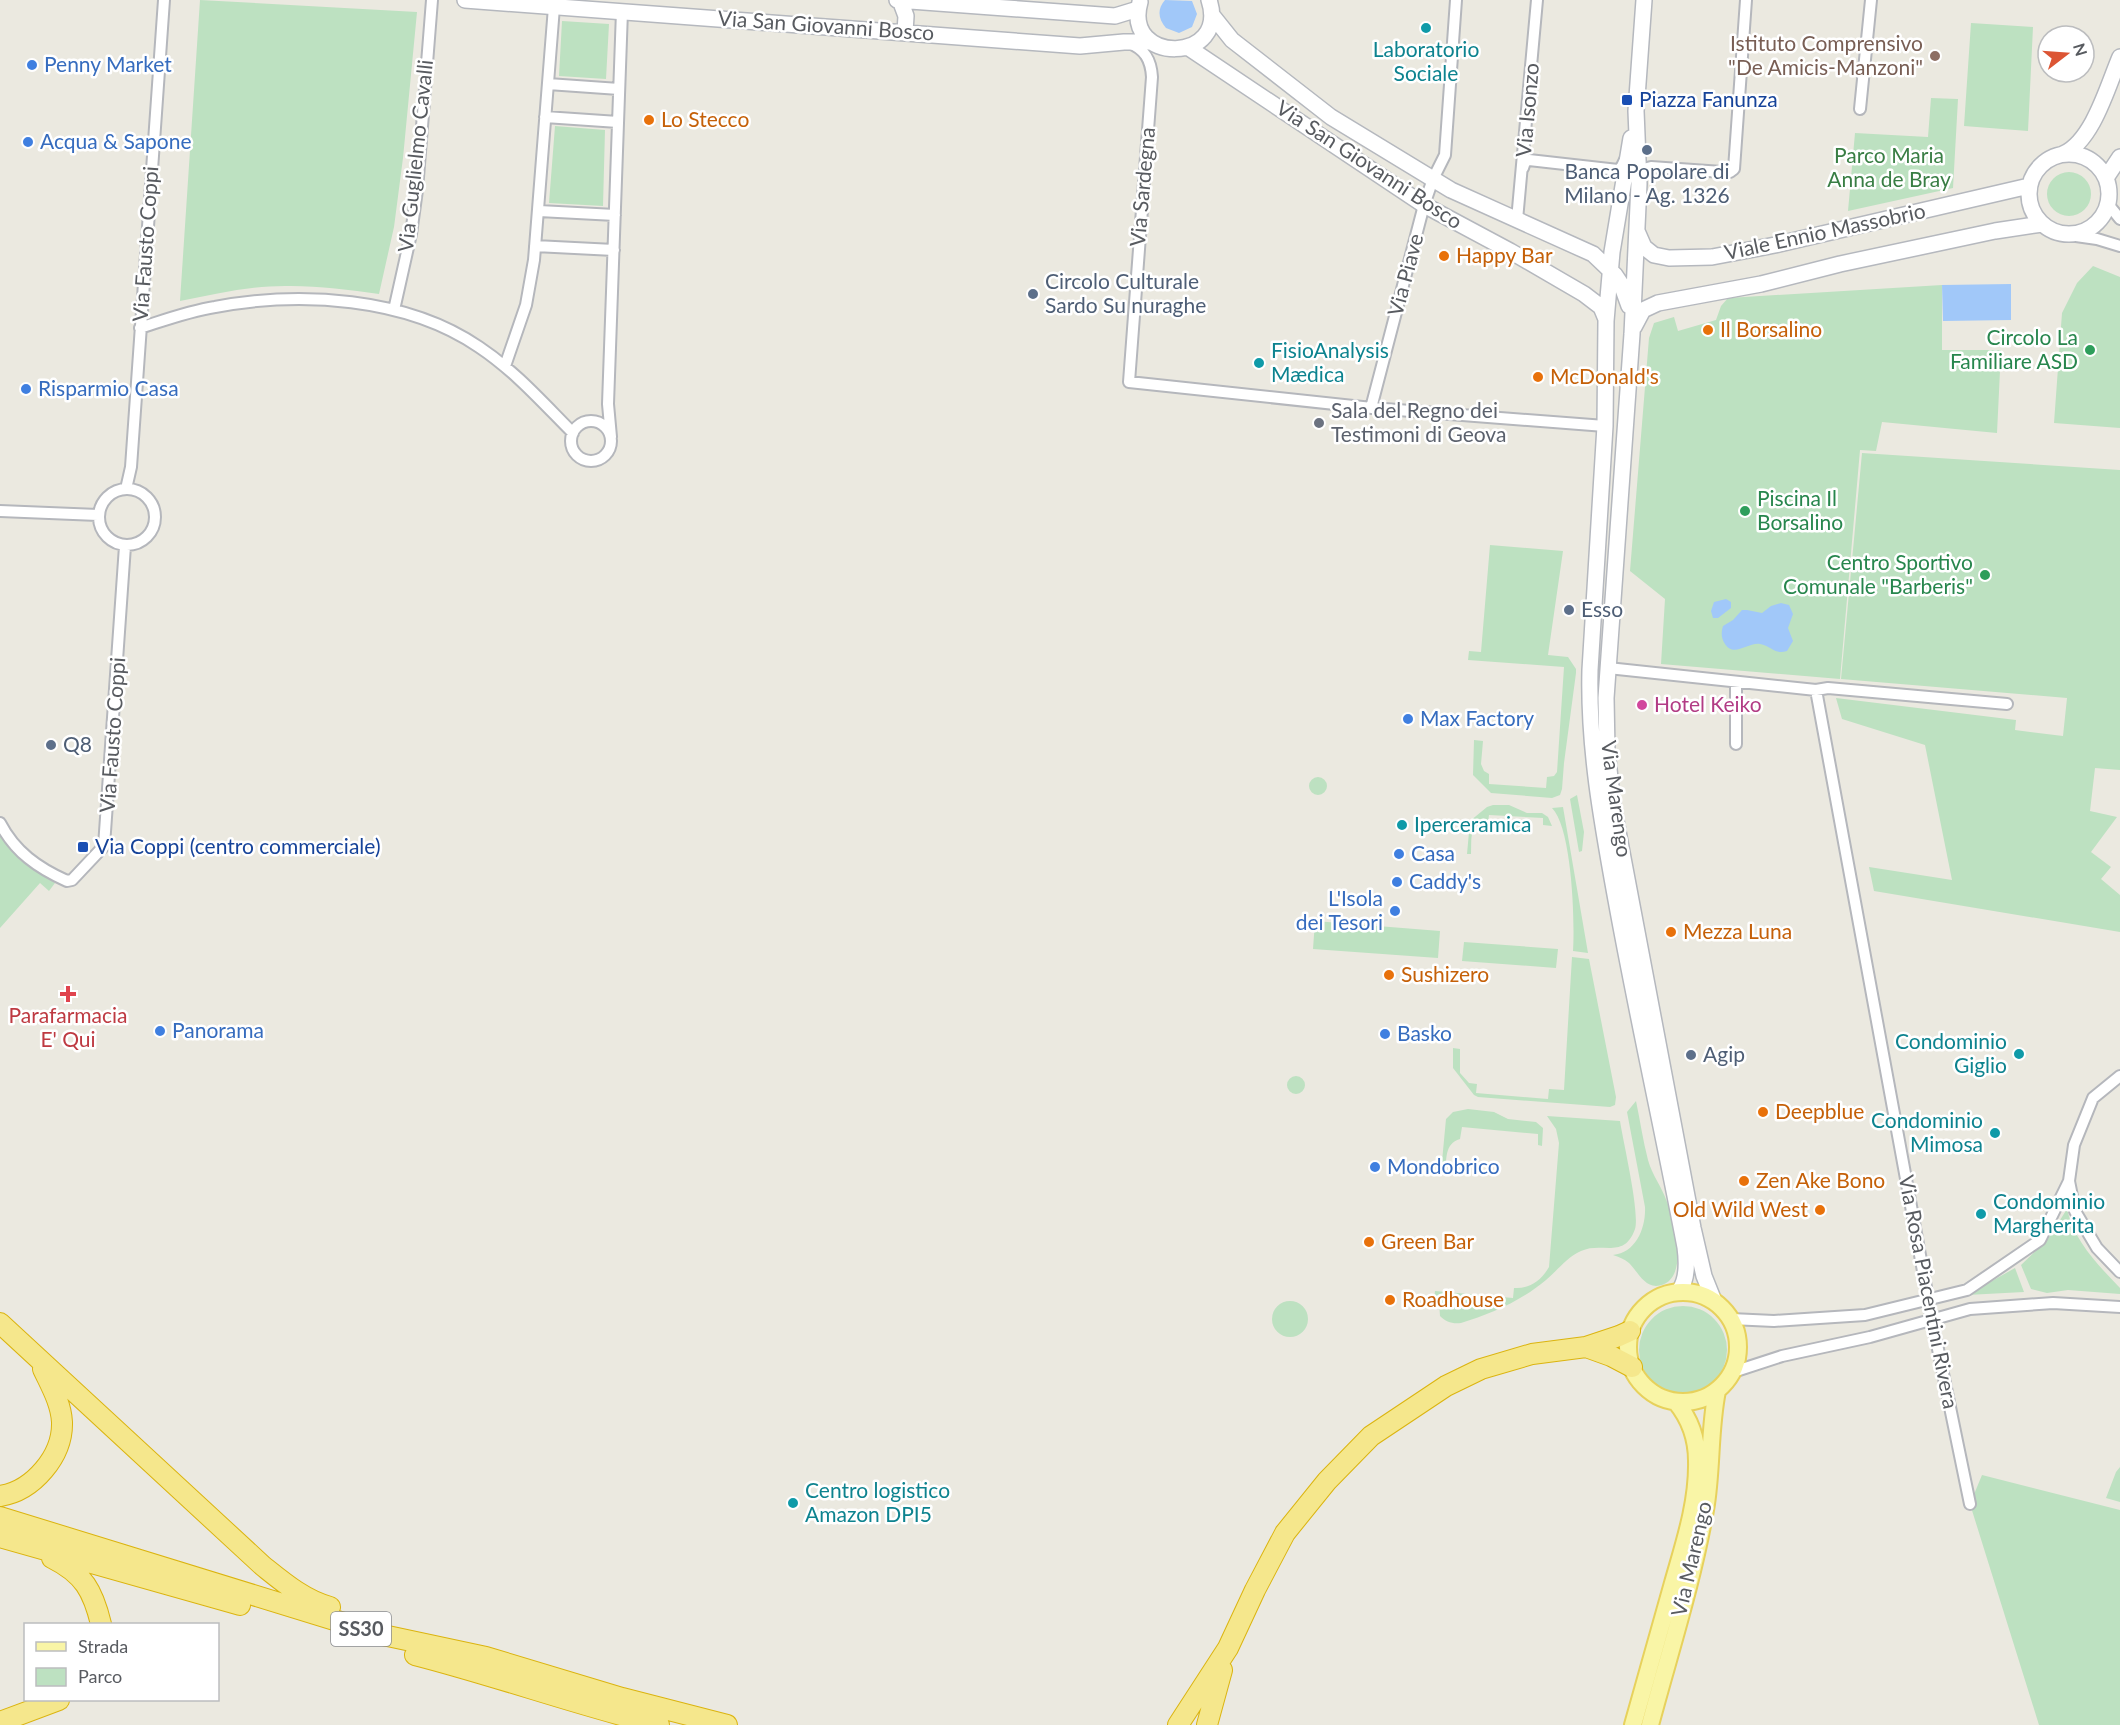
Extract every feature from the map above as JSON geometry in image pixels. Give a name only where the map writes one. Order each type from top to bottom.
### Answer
[{"type":"highway","points":[[0,1323],[240,1546],[286,1584],[317,1604],[453,1642],[486,1657]]},
{"type":"highway","points":[[1178,1725],[1228,1648],[1285,1533],[1327,1481],[1371,1436],[1446,1386],[1481,1370],[1532,1354],[1586,1347],[1630,1331]]},
{"type":"highway","points":[[1586,1347],[1632,1367]]},
{"type":"highway","points":[[0,1496],[8,1495],[28,1484],[43,1471],[53,1458],[61,1438],[62,1421],[58,1401],[38,1359]]},
{"type":"highway","name":"SS30","points":[[0,1516],[383,1635],[486,1657],[622,1698],[727,1725]]},
{"type":"highway","points":[[7,1538],[64,1564],[81,1577],[96,1604],[101,1623]]},
{"type":"highway","name":"SS30","points":[[7,1538],[374,1644],[488,1674],[621,1716],[659,1725]]},
{"type":"highway","points":[[1207,1725],[1228,1648]]},
{"type":"highway","points":[[0,1722],[56,1701]]},
{"type":"main road","name":"Via San Giovanni Bosco","points":[[465,0],[622,11],[662,7],[906,32],[1080,46],[1152,42]]},
{"type":"main road","name":"Via San Giovanni Bosco","points":[[899,0],[1115,16],[1139,4],[1140,24],[1144,34],[1152,42],[1170,50],[1189,48],[1198,42],[1205,34],[1210,7]]},
{"type":"main road","points":[[899,0],[906,16],[906,32]]},
{"type":"main road","points":[[1644,0],[1636,111],[1639,184],[1636,225],[1625,284],[1606,321],[1605,426],[1590,670],[1592,746],[1598,796],[1625,953],[1685,1247],[1686,1275],[1679,1291]]},
{"type":"main road","name":"Via San Giovanni Bosco","points":[[1210,7],[1232,40],[1331,117],[1451,190],[1580,247],[1593,254],[1610,269]]},
{"type":"main road","name":"Via San Giovanni Bosco","points":[[1189,48],[1424,205],[1581,290],[1601,307],[1606,321]]},
{"type":"main road","points":[[2063,154],[2076,154],[2089,159],[2099,167],[2106,178],[2109,191],[2108,204],[2099,221],[2092,227],[2073,234],[2062,234],[2042,224],[2033,213],[2029,200],[2029,186],[2041,165],[2052,158],[2070,151],[2084,137],[2101,104],[2120,57]]},
{"type":"main road","points":[[1636,111],[1626,158],[1610,269],[1625,284],[1641,294],[1668,300]]},
{"type":"main road","points":[[2106,178],[2120,158]]},
{"type":"main road","name":"Viale Ennio Massobrio","points":[[1636,225],[1647,250],[1654,255],[1669,258],[1712,257],[1775,245],[2029,186]]},
{"type":"main road","points":[[1552,236],[1580,243],[1597,244],[1610,237],[1617,222]]},
{"type":"main road","name":"Viale Ennio Massobrio","points":[[1668,300],[1761,284],[1840,264],[1995,231],[2042,224]]},
{"type":"main road","points":[[1552,236],[1614,252]]},
{"type":"main road","points":[[1614,252],[1625,284]]},
{"type":"main road","points":[[1614,252],[1625,284]]},
{"type":"main road","points":[[1581,290],[1600,292],[1625,284],[1652,262],[1669,258]]},
{"type":"main road","name":"Via Marengo","points":[[1625,284],[1632,334],[1608,668],[1606,736],[1613,805],[1699,1257],[1714,1301]]},
{"type":"main road","points":[[1632,334],[1643,310],[1652,304],[1668,300]]},
{"type":"main road","points":[[1679,1291],[1698,1293],[1714,1301],[1725,1310],[1731,1319],[1739,1342],[1733,1372],[1717,1391],[1700,1400],[1676,1402],[1664,1399],[1650,1391],[1639,1380],[1632,1367],[1628,1346],[1630,1331],[1638,1315],[1649,1303],[1665,1294],[1679,1291]]},
{"type":"main road","name":"Via Marengo","points":[[1650,1725],[1699,1543],[1709,1486],[1713,1413],[1717,1391]]},
{"type":"main road","name":"Via Marengo","points":[[1633,1725],[1683,1548],[1695,1495],[1697,1462],[1695,1442],[1688,1420],[1676,1402]]},
{"type":"street","name":"Via Fausto Coppi","points":[[126,489],[131,467],[164,0]]},
{"type":"street","name":"Via Guglielmo Cavalli","points":[[394,310],[411,234],[417,190],[432,0]]},
{"type":"street","name":"Via Piave","points":[[1371,408],[1424,205],[1445,155],[1456,0]]},
{"type":"street","name":"Via Isonzo","points":[[1517,220],[1537,0]]},
{"type":"street","points":[[1639,184],[1642,171],[1647,168],[1722,172],[1730,172],[1734,169],[1746,0]]},
{"type":"street","points":[[1860,109],[1871,0]]},
{"type":"street","points":[[505,366],[526,305],[535,246],[554,7]]},
{"type":"street","points":[[611,438],[602,424],[587,422],[580,424],[573,433],[572,445],[579,457],[590,461],[605,455],[611,443],[611,438],[609,392],[622,11]]},
{"type":"street","name":"Via Sardegna","points":[[1124,42],[1144,52],[1152,71],[1129,382],[1371,408]]},
{"type":"street","points":[[548,84],[619,89]]},
{"type":"street","points":[[545,117],[618,122]]},
{"type":"street","points":[[1523,168],[1525,162],[1529,160],[1618,170],[1626,158]]},
{"type":"street","points":[[2108,204],[2120,219]]},
{"type":"street","points":[[538,211],[615,215]]},
{"type":"street","points":[[2062,234],[2097,239],[2120,246]]},
{"type":"street","points":[[535,246],[614,250]]},
{"type":"street","points":[[140,328],[207,308],[274,299],[348,303],[394,310],[446,328],[478,346],[523,381],[573,433]]},
{"type":"street","points":[[587,422],[599,412],[609,392]]},
{"type":"street","points":[[1371,408],[1605,426]]},
{"type":"street","points":[[126,489],[144,494],[150,501],[155,518],[154,527],[142,542],[124,546],[108,539],[99,524],[98,515],[100,507],[110,494],[126,489]]},
{"type":"street","points":[[0,511],[98,515]]},
{"type":"street","name":"Via Fausto Coppi","points":[[0,823],[21,853],[44,870],[67,881],[72,880],[101,851],[106,838],[124,546]]},
{"type":"street","points":[[1608,668],[1816,690],[1828,688],[2007,704]]},
{"type":"street","points":[[1736,682],[1736,744]]},
{"type":"street","name":"Via Rosa Piacentini Rivera","points":[[1816,690],[1932,1320],[1970,1504]]},
{"type":"street","points":[[1731,1319],[1774,1321],[1864,1315],[1967,1290],[2040,1240],[2069,1181],[2074,1145],[2093,1098],[2120,1076]]},
{"type":"street","points":[[2069,1181],[2075,1211],[2097,1248],[2120,1272]]},
{"type":"street","points":[[1733,1372],[1782,1356],[1870,1336],[1970,1309],[2053,1303],[2120,1307]]},
{"type":"green space","points":[[200,0],[417,12],[394,227],[379,294],[324,287],[277,286],[235,290],[180,301]]},
{"type":"green space","points":[[562,21],[609,24],[606,79],[559,76]]},
{"type":"green space","points":[[1971,23],[2033,27],[2028,131],[1964,126]]},
{"type":"green space","name":"Parco Maria Anna de Bray","points":[[1931,98],[1958,99],[1953,188],[1848,211],[1855,133],[1928,137]]},
{"type":"green space","points":[[555,126],[605,130],[603,206],[549,203]]},
{"type":"green space","points":[[2069,172],[2084,179],[2091,194],[2084,209],[2069,216],[2054,209],[2047,194],[2054,179]]},
{"type":"green space","name":"Circolo La Familiare ASD","points":[[2093,266],[2120,277],[2120,428],[2054,423],[2062,313],[2077,283]]},
{"type":"green space","name":"Piscina Il Borsalino","points":[[1942,285],[1942,350],[2001,350],[1997,433],[1882,422],[1876,451],[1860,450],[1840,679],[1661,664],[1665,599],[1630,571],[1649,338],[1654,323],[1674,317],[1678,331],[1716,320],[1721,306],[1728,298]]},
{"type":"green space","name":"Centro Sportivo Comunale \"Barberis\"","points":[[1862,453],[2120,470],[2120,770],[2095,768],[2090,811],[2117,817],[2091,852],[2111,867],[2101,879],[2120,895],[2120,932],[1874,891],[1869,867],[1952,880],[1925,745],[1842,719],[1836,698],[2016,720],[2015,730],[2063,736],[2067,698],[1841,679]]},
{"type":"green space","points":[[1490,545],[1563,551],[1548,655],[1568,657],[1576,673],[1562,789],[1560,795],[1552,798],[1491,793],[1473,775],[1474,740],[1483,741],[1481,764],[1484,771],[1489,774],[1489,784],[1546,788],[1547,777],[1554,776],[1557,772],[1564,667],[1468,660],[1469,651],[1481,652]]},
{"type":"green space","points":[[1314,777],[1322,777],[1327,782],[1325,793],[1314,795],[1309,790],[1309,782]]},
{"type":"green space","points":[[1577,795],[1584,832],[1582,851],[1579,852],[1570,799]]},
{"type":"green space","points":[[1493,805],[1509,805],[1527,813],[1542,813],[1548,817],[1552,826],[1543,825],[1543,818],[1489,815],[1488,822],[1474,829],[1471,854],[1467,854],[1470,821]]},
{"type":"green space","points":[[1563,807],[1588,953],[1573,951],[1573,898],[1568,854],[1559,819],[1552,808]]},
{"type":"green space","points":[[0,832],[20,860],[55,883],[49,891],[40,883],[0,928]]},
{"type":"green space","points":[[1315,921],[1440,931],[1438,958],[1313,949]]},
{"type":"green space","points":[[1464,942],[1558,949],[1556,968],[1462,961]]},
{"type":"green space","points":[[1572,957],[1589,959],[1616,1097],[1615,1105],[1610,1107],[1474,1095],[1453,1068],[1453,1048],[1460,1049],[1460,1073],[1469,1083],[1477,1084],[1476,1093],[1548,1099],[1549,1089],[1564,1090]]},
{"type":"green space","points":[[1292,1076],[1300,1076],[1305,1081],[1303,1092],[1292,1094],[1287,1089],[1287,1081]]},
{"type":"green space","points":[[1636,1101],[1648,1160],[1674,1223],[1678,1251],[1674,1275],[1667,1283],[1656,1286],[1648,1284],[1632,1266],[1613,1255],[1628,1250],[1638,1238],[1644,1223],[1645,1207],[1627,1112]]},
{"type":"green space","points":[[1468,1109],[1494,1112],[1508,1119],[1536,1122],[1543,1128],[1542,1146],[1538,1145],[1538,1134],[1462,1127],[1460,1139],[1451,1144],[1449,1148],[1445,1174],[1442,1174],[1446,1119],[1453,1112]]},
{"type":"green space","points":[[1547,1116],[1620,1121],[1633,1193],[1635,1229],[1625,1244],[1619,1247],[1589,1248],[1581,1251],[1566,1261],[1536,1288],[1505,1306],[1461,1323],[1447,1321],[1440,1316],[1439,1302],[1434,1301],[1435,1291],[1513,1298],[1514,1288],[1534,1283],[1549,1267],[1559,1143],[1556,1129]]},
{"type":"green space","points":[[2067,1209],[2070,1221],[2081,1242],[2120,1288],[2120,1294],[2068,1290],[2047,1293],[2031,1289],[2021,1265],[2048,1239]]},
{"type":"green space","points":[[2015,1268],[2024,1292],[1967,1295]]},
{"type":"green space","points":[[1290,1301],[1303,1306],[1308,1319],[1303,1332],[1290,1337],[1277,1332],[1272,1319],[1277,1306]]},
{"type":"green space","points":[[1683,1306],[1708,1313],[1720,1325],[1727,1350],[1720,1375],[1708,1387],[1683,1394],[1658,1387],[1646,1375],[1639,1350],[1646,1325],[1658,1313]]},
{"type":"green space","points":[[2120,1467],[2120,1502],[2106,1498]]},
{"type":"green space","points":[[1982,1475],[2120,1510],[2120,1725],[2039,1725],[1970,1504]]},
{"type":"water","points":[[1165,0],[1192,1],[1197,14],[1192,27],[1179,33],[1166,28],[1161,21],[1160,14]]},
{"type":"water","points":[[2011,284],[2011,320],[1943,321],[1942,285]]},
{"type":"water","points":[[1726,599],[1731,602],[1731,608],[1718,618],[1713,618],[1711,611],[1714,602]]},
{"type":"water","points":[[1781,603],[1789,605],[1793,614],[1788,628],[1793,641],[1787,651],[1776,651],[1760,644],[1733,650],[1725,644],[1722,635],[1723,626],[1733,620],[1742,610],[1762,613],[1771,606]]},
{"type":"place","name":"Laboratorio Sociale","points":[[1426,28]]},
{"type":"place","name":"Istituto Comprensivo \"De Amicis-Manzoni\"","points":[[1935,56]]},
{"type":"place","name":"Penny Market","points":[[32,65]]},
{"type":"place","name":"Piazza Fanunza","points":[[1627,100]]},
{"type":"place","name":"Lo Stecco","points":[[649,120]]},
{"type":"place","name":"Acqua & Sapone","points":[[28,142]]},
{"type":"place","name":"Banca Popolare di Milano - Ag. 1326","points":[[1647,150]]},
{"type":"place","name":"Happy Bar","points":[[1444,256]]},
{"type":"place","name":"Circolo Culturale Sardo Su nuraghe","points":[[1033,294]]},
{"type":"place","name":"Il Borsalino","points":[[1708,330]]},
{"type":"place","name":"Circolo La Familiare ASD","points":[[2090,350]]},
{"type":"place","name":"FisioAnalysis Mædica","points":[[1259,363]]},
{"type":"place","name":"McDonald's","points":[[1538,377]]},
{"type":"place","name":"Risparmio Casa","points":[[26,389]]},
{"type":"place","name":"Sala del Regno dei Testimoni di Geova","points":[[1319,423]]},
{"type":"place","name":"Piscina Il Borsalino","points":[[1745,511]]},
{"type":"place","name":"Centro Sportivo Comunale \"Barberis\"","points":[[1985,575]]},
{"type":"place","name":"Esso","points":[[1569,610]]},
{"type":"place","name":"Hotel Keiko","points":[[1642,705]]},
{"type":"place","name":"Max Factory","points":[[1408,719]]},
{"type":"place","name":"Q8","points":[[51,745]]},
{"type":"place","name":"Iperceramica","points":[[1402,825]]},
{"type":"place","name":"Via Coppi (centro commerciale)","points":[[83,847]]},
{"type":"place","name":"Casa","points":[[1399,854]]},
{"type":"place","name":"Caddy's","points":[[1397,882]]},
{"type":"place","name":"L'Isola dei Tesori","points":[[1395,911]]},
{"type":"place","name":"Mezza Luna","points":[[1671,932]]},
{"type":"place","name":"Sushizero","points":[[1389,975]]},
{"type":"place","name":"Parafarmacia E' Qui","points":[[68,994]]},
{"type":"place","name":"Panorama","points":[[160,1031]]},
{"type":"place","name":"Basko","points":[[1385,1034]]},
{"type":"place","name":"Condominio Giglio","points":[[2019,1054]]},
{"type":"place","name":"Agip","points":[[1691,1055]]},
{"type":"place","name":"Deepblue","points":[[1763,1112]]},
{"type":"place","name":"Condominio Mimosa","points":[[1995,1133]]},
{"type":"place","name":"Mondobrico","points":[[1375,1167]]},
{"type":"place","name":"Zen Ake Bono","points":[[1744,1181]]},
{"type":"place","name":"Old Wild West","points":[[1820,1210]]},
{"type":"place","name":"Condominio Margherita","points":[[1981,1214]]},
{"type":"place","name":"Green Bar","points":[[1369,1242]]},
{"type":"place","name":"Roadhouse","points":[[1390,1300]]},
{"type":"place","name":"Centro logistico Amazon DPI5","points":[[793,1503]]}]
